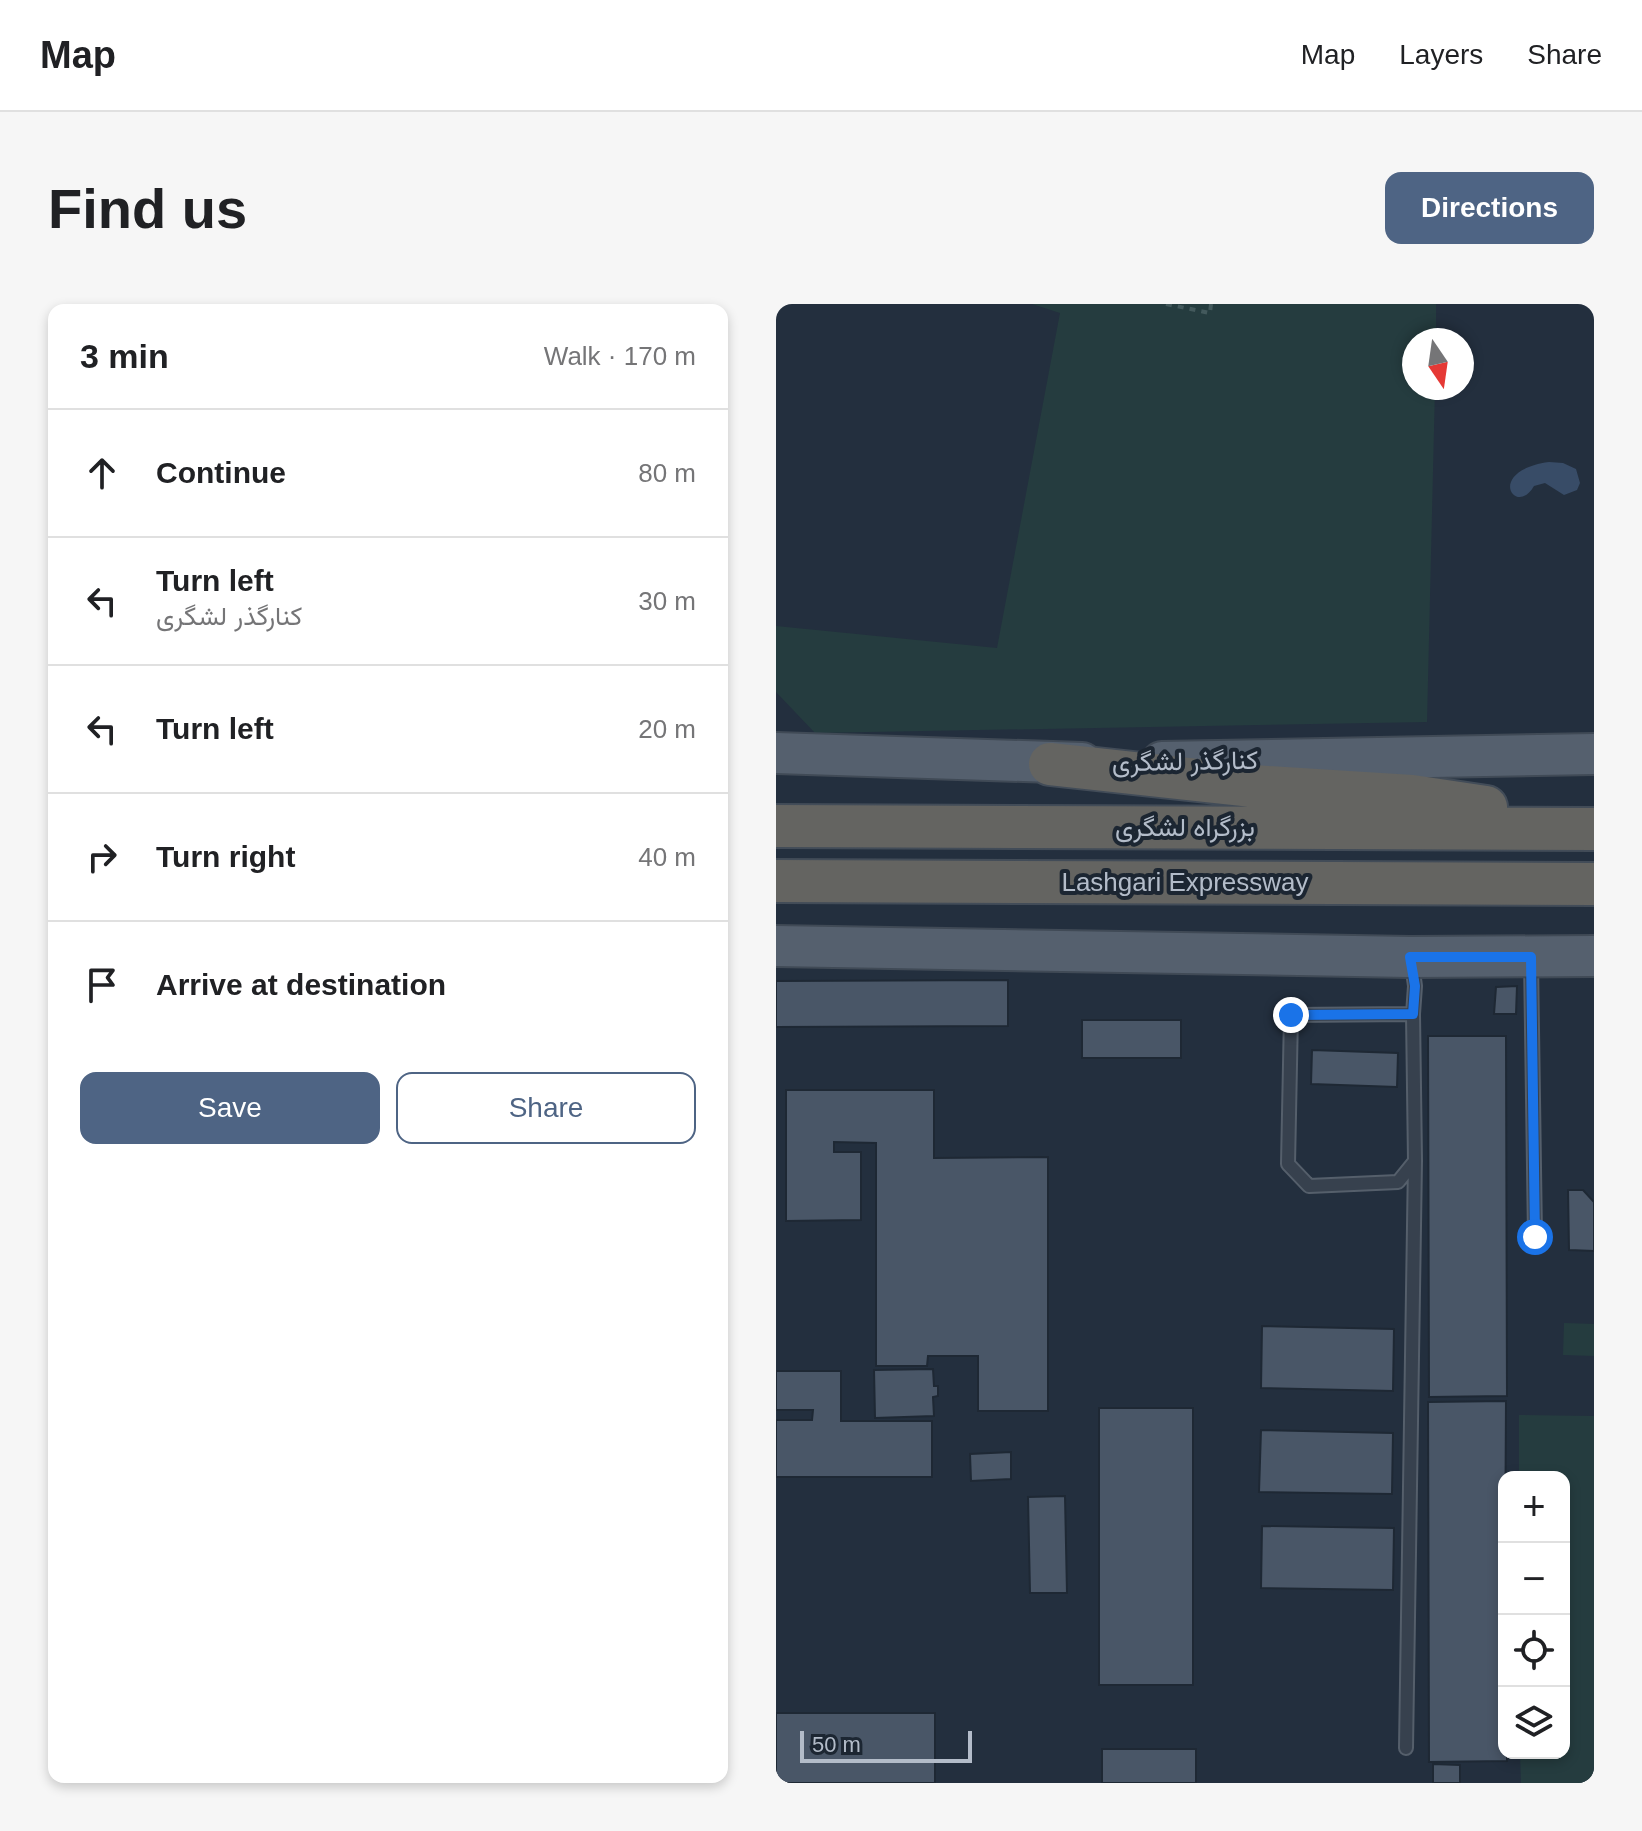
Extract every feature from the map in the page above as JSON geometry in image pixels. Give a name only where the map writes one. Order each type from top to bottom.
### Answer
[{"type":"highway","points":[[1050,764],[1253,786],[1412,796],[1594,821]]},
{"type":"highway","name":"بزرگراه لشگری","points":[[776,826],[1594,829]]},
{"type":"highway","name":"Lashgari Expressway","points":[[776,881],[1594,884]]},
{"type":"main road","name":"کنارگذر لشگری","points":[[776,753],[1050,764],[1594,754]]},
{"type":"main road","points":[[776,946],[1410,957],[1594,956]]},
{"type":"lane","points":[[1406,1748],[1415,1161],[1415,986],[1410,957]]},
{"type":"lane","points":[[1531,957],[1535,1237]]},
{"type":"lane","points":[[1413,1014],[1291,1015],[1288,1164],[1309,1186],[1398,1182],[1415,1161]]},
{"type":"path","points":[[1166,304],[1210,313],[1211,304]]},
{"type":"green space","points":[[1032,304],[1436,304],[1436,328],[1402,328],[1402,400],[1435,400],[1427,722],[815,733],[776,692],[776,626],[997,648],[1060,313]]},
{"type":"green space","points":[[1564,1323],[1594,1324],[1594,1356],[1563,1355]]},
{"type":"green space","points":[[1519,1415],[1594,1416],[1594,1783],[1521,1783],[1520,1759],[1570,1759],[1570,1471],[1519,1471]]},
{"type":"water","points":[[1549,462],[1563,463],[1576,469],[1580,483],[1577,490],[1564,495],[1545,483],[1534,486],[1527,495],[1514,495],[1510,489],[1511,482],[1517,474]]},
{"type":"building","points":[[1008,980],[1008,1026],[776,1027],[776,981]]},
{"type":"building","points":[[1517,986],[1516,1014],[1494,1014],[1496,987]]},
{"type":"building","points":[[1082,1020],[1181,1020],[1181,1058],[1082,1058]]},
{"type":"building","points":[[1428,1036],[1506,1036],[1507,1396],[1429,1397]]},
{"type":"building","points":[[1312,1050],[1398,1053],[1397,1087],[1311,1084]]},
{"type":"building","points":[[786,1090],[934,1090],[934,1158],[1048,1157],[1048,1411],[978,1411],[978,1356],[928,1356],[927,1366],[876,1366],[876,1143],[834,1142],[834,1152],[861,1152],[861,1220],[786,1221]]},
{"type":"building","points":[[1568,1190],[1583,1190],[1594,1202],[1594,1251],[1569,1250]]},
{"type":"building","points":[[1262,1326],[1394,1329],[1393,1391],[1261,1388]]},
{"type":"building","points":[[933,1369],[934,1386],[938,1386],[938,1396],[933,1397],[934,1416],[875,1418],[874,1370]]},
{"type":"building","points":[[776,1371],[841,1371],[841,1421],[932,1421],[932,1477],[776,1477],[776,1420],[812,1420],[813,1410],[776,1410]]},
{"type":"building","points":[[1506,1401],[1506,1471],[1498,1471],[1498,1759],[1507,1761],[1429,1762],[1428,1402]]},
{"type":"building","points":[[1099,1408],[1193,1408],[1193,1685],[1099,1685]]},
{"type":"building","points":[[1261,1430],[1393,1433],[1392,1494],[1259,1492]]},
{"type":"building","points":[[1011,1452],[1011,1479],[971,1481],[970,1454]]},
{"type":"building","points":[[1065,1496],[1067,1593],[1030,1593],[1028,1497]]},
{"type":"building","points":[[1262,1526],[1394,1528],[1393,1590],[1261,1588]]},
{"type":"building","points":[[776,1713],[935,1713],[935,1783],[776,1783]]},
{"type":"building","points":[[1102,1749],[1196,1749],[1196,1783],[1102,1783]]},
{"type":"building","points":[[1433,1764],[1460,1765],[1460,1783],[1433,1783]]},
{"type":"route","points":[[1291,1015],[1413,1014],[1415,986],[1410,957],[1531,957],[1535,1237]]}]
